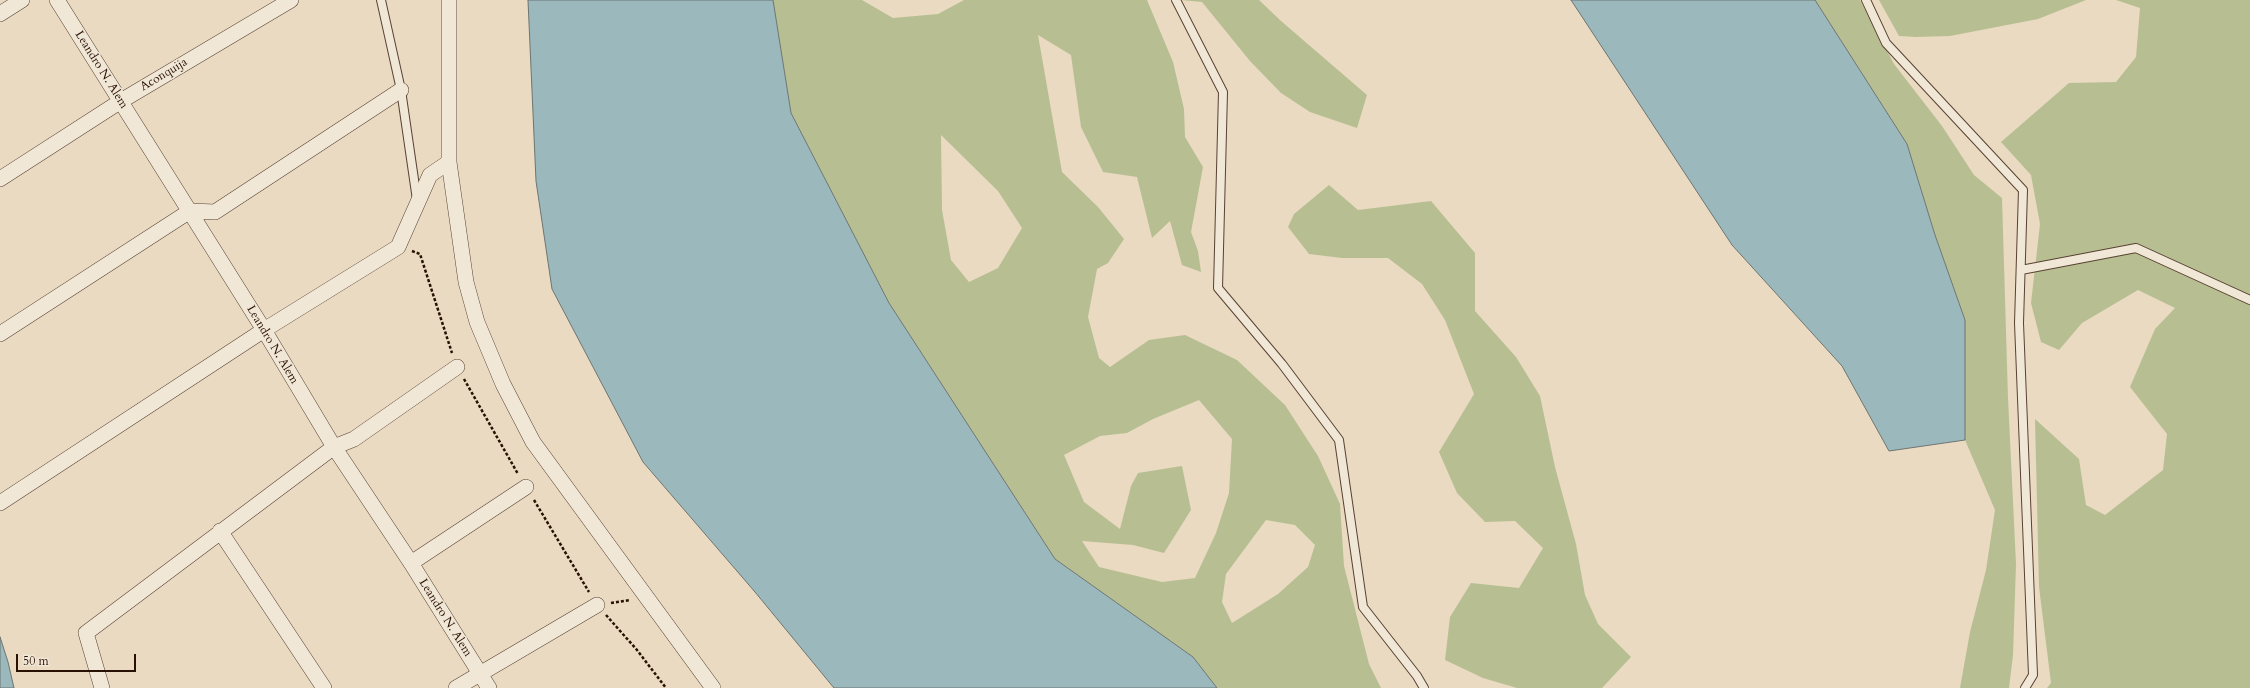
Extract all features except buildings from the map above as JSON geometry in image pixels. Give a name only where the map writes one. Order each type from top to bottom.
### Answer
[{"type":"street","points":[[0,14],[22,0]]},
{"type":"street","name":"Leandro N. Alem","points":[[57,0],[264,330],[334,447],[489,688]]},
{"type":"street","name":"Aconquija","points":[[0,179],[121,101],[291,0]]},
{"type":"street","points":[[449,0],[449,162],[466,282],[477,322],[503,384],[533,442],[712,688]]},
{"type":"street","points":[[0,334],[190,211],[215,212],[401,90]]},
{"type":"street","points":[[0,503],[264,330],[398,247],[417,201],[430,175],[449,162]]},
{"type":"street","points":[[102,688],[86,633],[334,447],[354,439],[457,367]]},
{"type":"street","points":[[410,563],[526,487]]},
{"type":"street","points":[[220,531],[324,688]]},
{"type":"street","points":[[456,688],[597,604]]},
{"type":"lane","points":[[381,0],[401,90],[417,201]]},
{"type":"lane","points":[[1176,0],[1223,92],[1218,288],[1282,364],[1338,440],[1363,607],[1417,676],[1424,688]]},
{"type":"lane","points":[[1866,0],[1886,43],[2023,190],[2020,331],[2033,675],[2025,688]]},
{"type":"lane","points":[[2021,270],[2136,248],[2250,300]]},
{"type":"path","points":[[398,247],[420,254],[457,367],[526,487],[597,604],[637,650],[666,688]]},
{"type":"path","points":[[597,604],[646,598]]},
{"type":"green space","points":[[773,0],[862,0],[893,18],[938,14],[964,0],[1147,0],[1173,62],[1184,109],[1185,137],[1203,167],[1191,232],[1198,251],[1201,272],[1182,265],[1170,221],[1152,238],[1137,177],[1103,172],[1081,127],[1071,55],[1038,35],[1062,172],[1098,207],[1124,239],[1108,263],[1097,269],[1088,317],[1099,358],[1110,367],[1149,340],[1185,335],[1237,360],[1285,405],[1318,456],[1340,504],[1344,566],[1369,664],[1381,688],[1217,688],[1193,657],[1055,559],[889,303],[791,113]],"holes":[[[941,135],[998,191],[1022,228],[998,268],[969,282],[951,260],[942,210]],[[1199,400],[1232,439],[1229,493],[1216,533],[1195,578],[1162,582],[1099,567],[1082,541],[1133,545],[1164,553],[1191,510],[1182,466],[1138,473],[1131,486],[1120,529],[1084,502],[1064,455],[1100,436],[1127,433],[1153,419]],[[1266,520],[1295,525],[1315,545],[1308,567],[1278,594],[1232,623],[1222,602],[1226,574]]]},
{"type":"green space","points":[[1181,0],[1259,0],[1281,21],[1367,95],[1357,128],[1310,112],[1281,93],[1250,61],[1202,2]]},
{"type":"green space","points":[[1815,0],[1860,0],[1894,64],[1942,126],[1974,175],[2002,198],[2008,398],[2016,564],[2013,655],[2009,688],[1960,688],[1970,632],[1986,570],[1995,510],[1965,440],[1965,320],[1935,235],[1907,144]]},
{"type":"green space","points":[[1879,0],[2086,0],[2038,19],[1950,36],[1916,37],[1899,36]]},
{"type":"green space","points":[[2116,0],[2250,0],[2250,688],[2047,688],[2051,683],[2039,587],[2035,419],[2079,459],[2086,505],[2105,515],[2163,470],[2167,434],[2130,387],[2155,329],[2175,308],[2138,290],[2082,323],[2059,350],[2041,342],[2031,303],[2040,224],[2031,175],[2001,142],[2069,83],[2116,82],[2136,57],[2140,8]]},
{"type":"green space","points":[[1329,185],[1358,210],[1431,201],[1475,253],[1475,311],[1516,357],[1540,396],[1555,467],[1576,544],[1585,595],[1598,624],[1631,657],[1602,688],[1517,688],[1483,678],[1445,660],[1450,617],[1471,583],[1519,588],[1543,548],[1515,521],[1485,522],[1457,493],[1439,452],[1474,394],[1445,320],[1422,284],[1388,258],[1342,258],[1309,254],[1288,227],[1294,214]]},
{"type":"water","points":[[528,0],[773,0],[791,113],[889,303],[1055,559],[1193,657],[1217,688],[834,688],[755,592],[643,462],[552,289],[536,181]]},
{"type":"water","points":[[1571,0],[1815,0],[1907,144],[1935,235],[1965,320],[1965,440],[1889,451],[1842,366],[1732,245]]},
{"type":"water","points":[[0,637],[8,662],[14,688],[0,688]]}]
